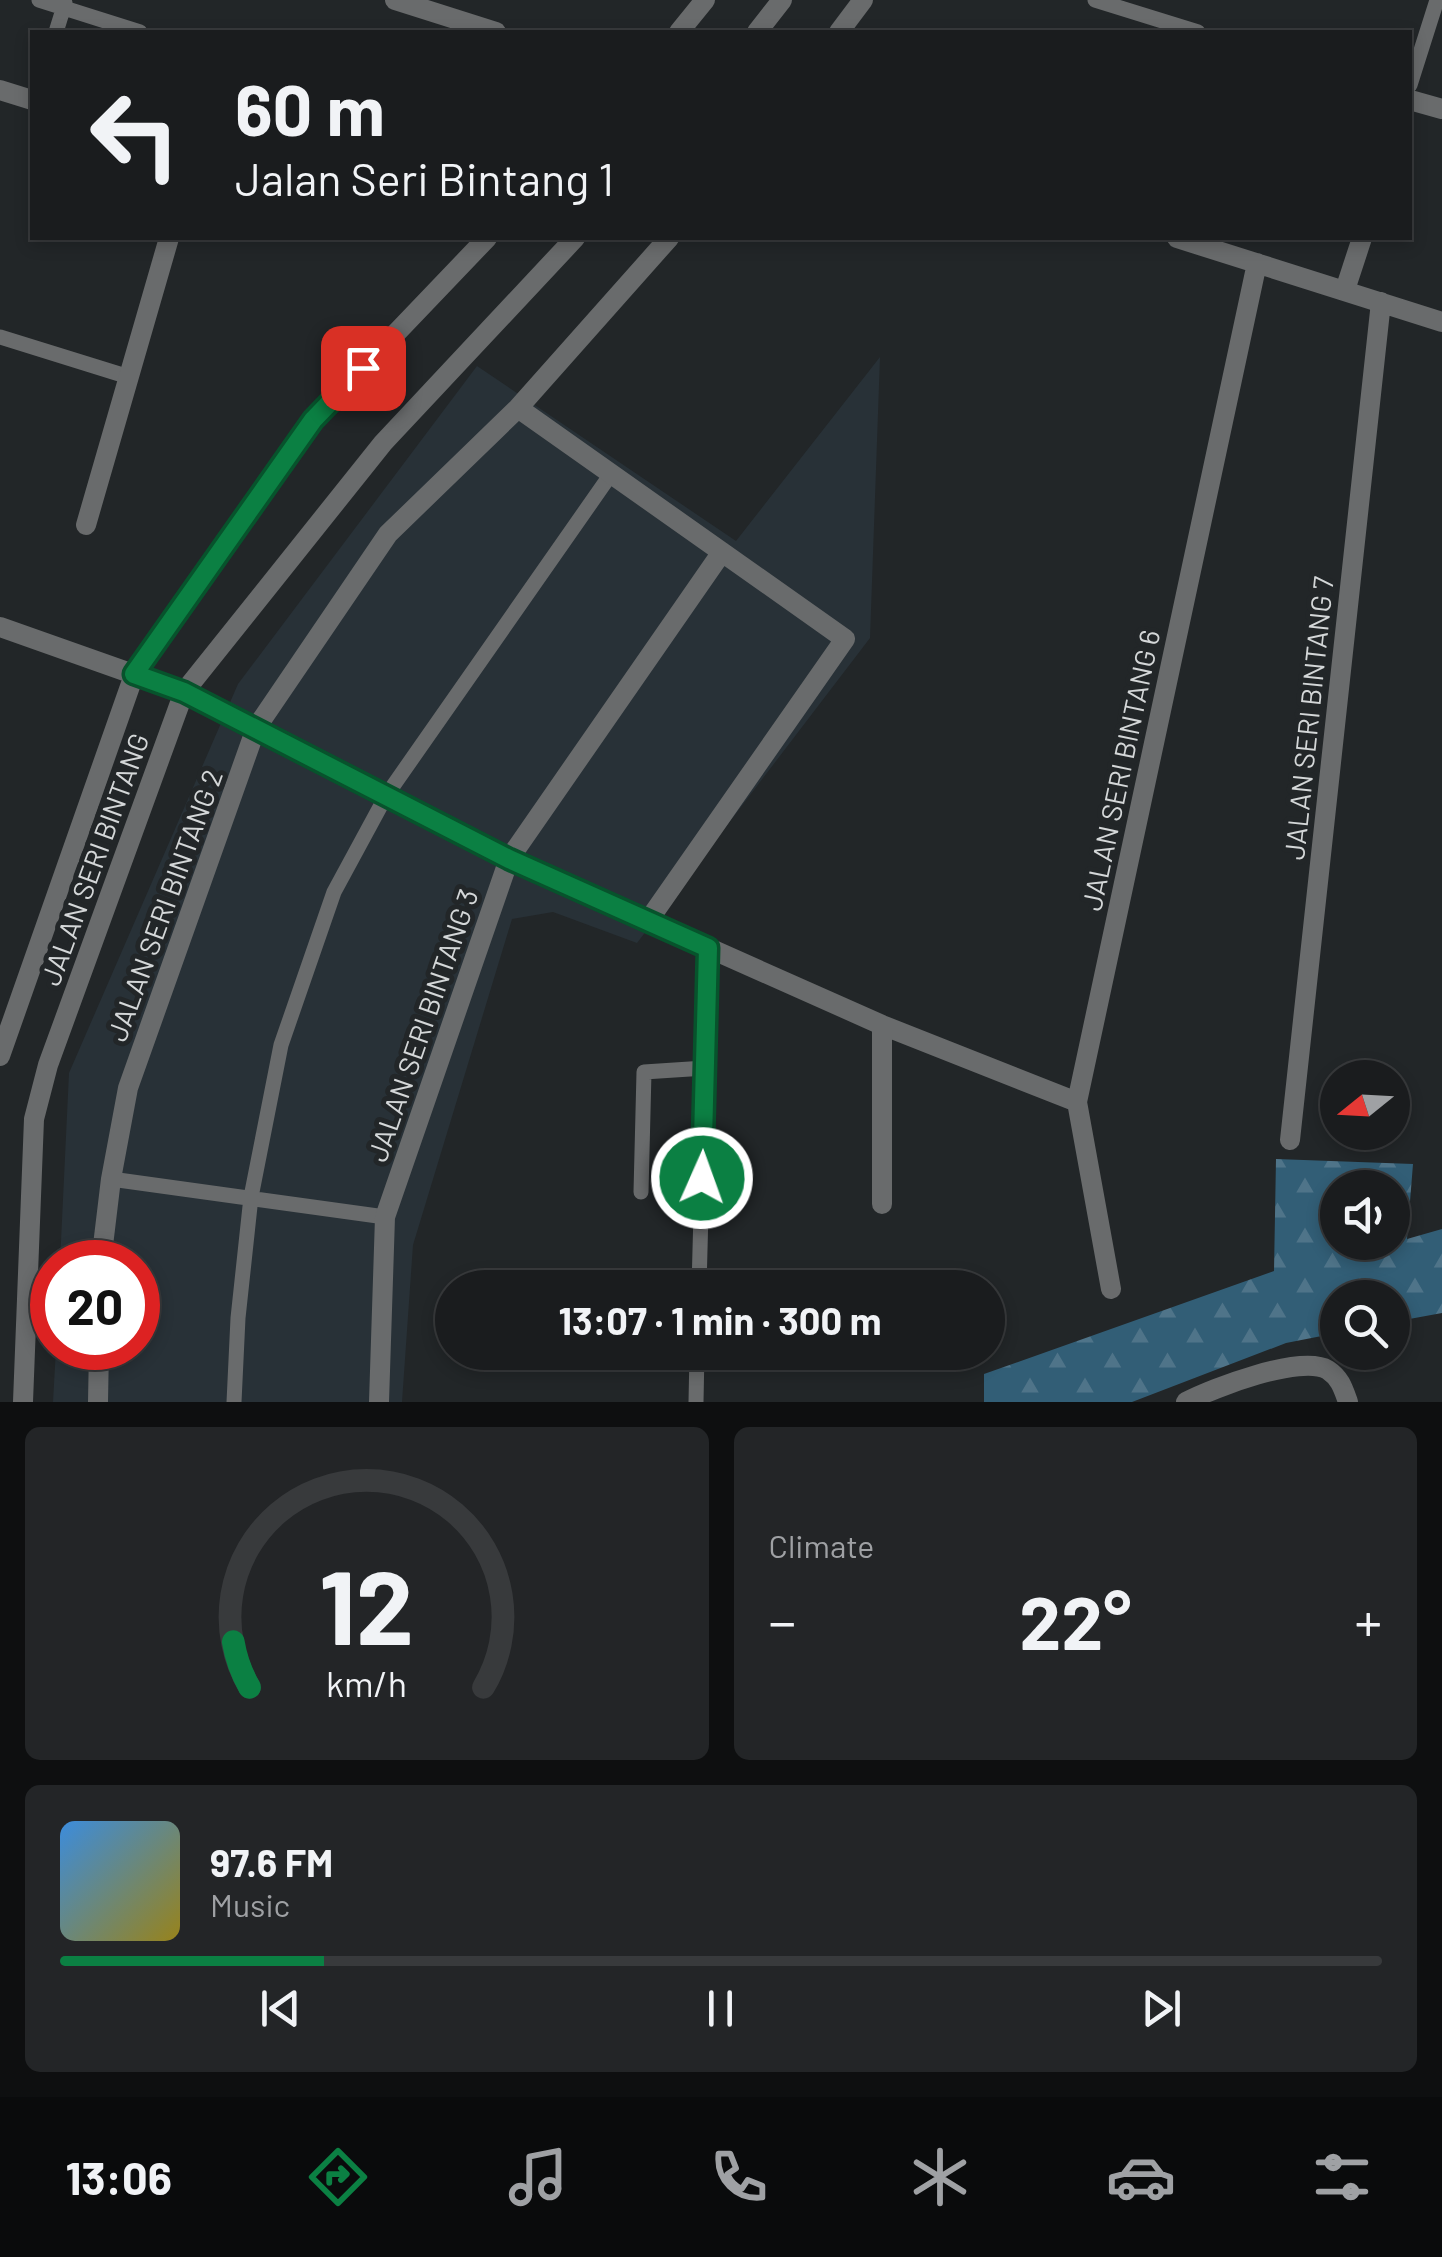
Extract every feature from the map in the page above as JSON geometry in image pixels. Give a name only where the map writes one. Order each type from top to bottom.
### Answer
[{"type":"street","points":[[394,0],[490,30]]},
{"type":"street","points":[[681,30],[706,0]]},
{"type":"street","points":[[759,30],[782,0]]},
{"type":"street","points":[[840,30],[863,0]]},
{"type":"street","points":[[1,93],[30,100]]},
{"type":"street","points":[[1412,101],[1442,110]]},
{"type":"street","points":[[86,525],[168,240]]},
{"type":"street","name":"JALAN SERI BINTANG","points":[[0,1056],[134,674],[313,420],[485,240]]},
{"type":"street","name":"JALAN SERI BINTANG","points":[[23,1402],[34,1119],[48,1065],[184,692],[384,443],[573,240]]},
{"type":"street","name":"JALAN SERI BINTANG 2","points":[[104,1240],[128,1088],[256,728],[388,534],[518,408],[667,240]]},
{"type":"street","points":[[1184,240],[1442,322]]},
{"type":"street","points":[[1345,290],[1361,240]]},
{"type":"street","name":"JALAN SERI BINTANG 6","points":[[1111,1289],[1077,1102],[1257,263]]},
{"type":"street","name":"JALAN SERI BINTANG 7","points":[[1290,1140],[1380,302]]},
{"type":"street","points":[[518,408],[844,639],[648,920]]},
{"type":"street","name":"JALAN SERI BINTANG 3","points":[[380,1402],[385,1217],[509,859],[722,552]]},
{"type":"street","points":[[0,627],[184,692],[509,859],[882,1025],[1077,1102]]},
{"type":"street","points":[[882,1025],[882,1204]]},
{"type":"street","points":[[1186,1402],[1302,1364],[1325,1368],[1333,1374],[1341,1381],[1348,1402]]},
{"type":"street","points":[[98,1402],[99,1370]]},
{"type":"lane","points":[[38,0],[64,4],[135,30]]},
{"type":"lane","points":[[1094,0],[1192,30]]},
{"type":"lane","points":[[1412,79],[1437,0]]},
{"type":"lane","points":[[57,30],[64,4]]},
{"type":"lane","points":[[0,337],[129,377]]},
{"type":"lane","points":[[234,1402],[251,1197],[281,1045],[334,892],[386,796],[611,474]]},
{"type":"lane","points":[[699,1270],[708,948]]},
{"type":"lane","points":[[641,1192],[644,1072],[705,1068]]},
{"type":"lane","points":[[111,1179],[385,1217]]},
{"type":"lane","points":[[696,1402],[697,1370]]},
{"type":"shaded area","points":[[880,357],[870,638],[637,943],[553,912],[512,919],[413,1245],[402,1402],[53,1402],[55,1370],[160,1370],[160,1240],[61,1240],[69,1073],[238,684],[477,366],[736,541]]},
{"type":"green space","points":[[1276,1159],[1413,1164],[1410,1202],[1410,1170],[1320,1170],[1320,1260],[1410,1260],[1410,1238],[1442,1229],[1442,1313],[1410,1319],[1410,1280],[1320,1280],[1320,1336],[1286,1343],[1132,1402],[984,1402],[984,1374],[1005,1370],[1005,1367],[1274,1271]]},
{"type":"route","points":[[363,368],[313,420],[134,674],[184,692],[509,859],[708,948],[702,1178]]}]
